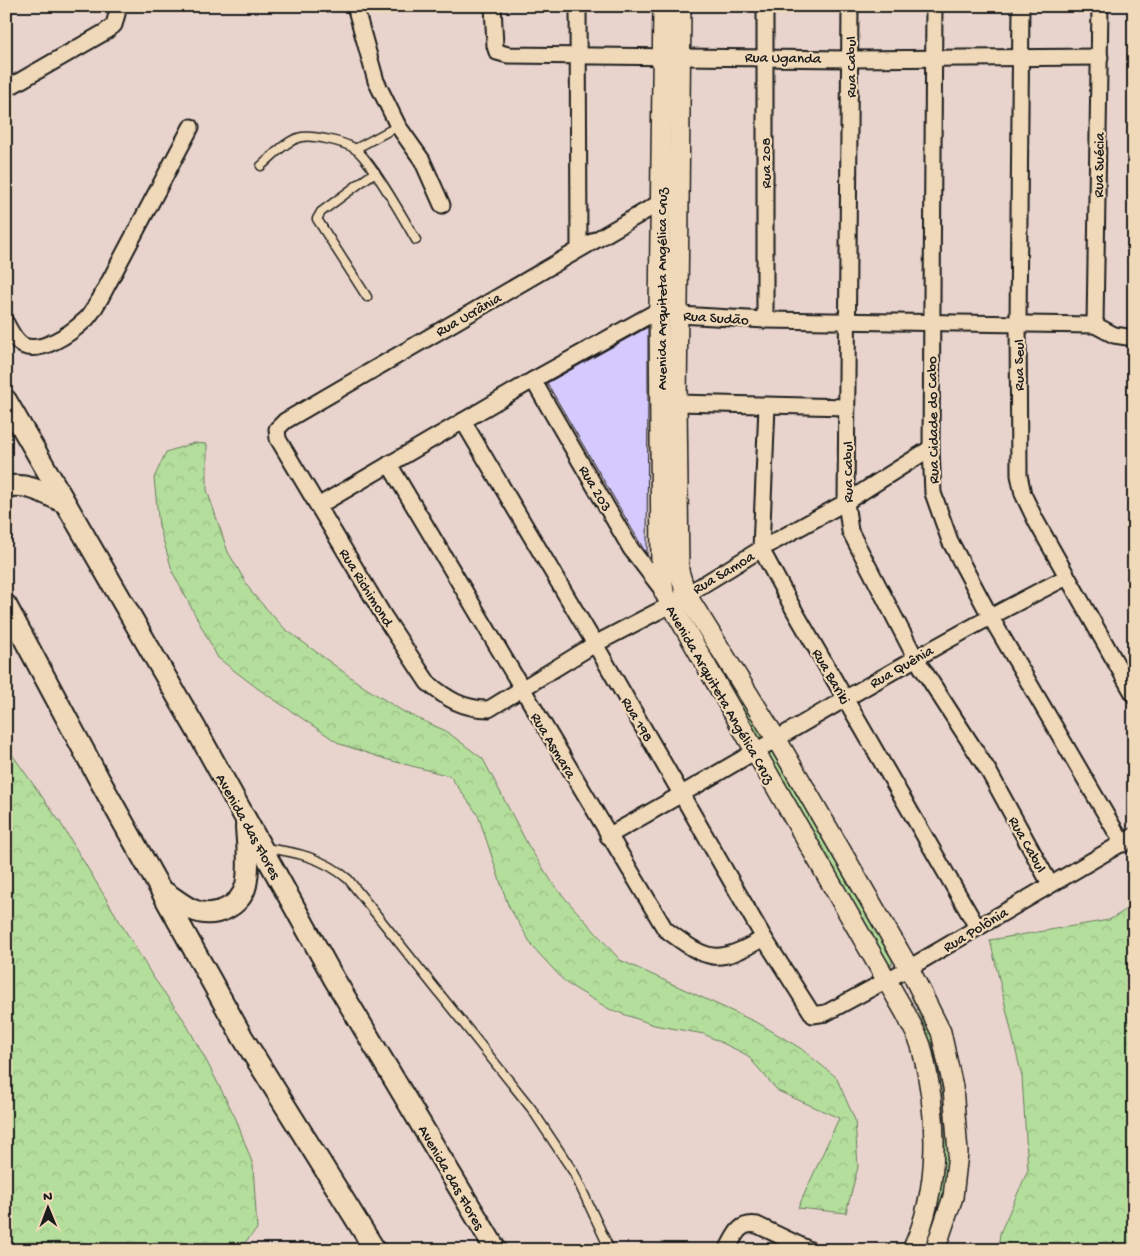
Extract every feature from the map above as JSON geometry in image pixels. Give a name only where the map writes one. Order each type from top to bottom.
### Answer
[{"type":"main road","name":"Avenida das Flores","points":[[6,400],[245,818],[343,994],[496,1250]]},
{"type":"main road","points":[[6,487],[17,484],[37,490],[65,503]]},
{"type":"main road","points":[[6,606],[243,1038],[375,1250]]},
{"type":"main road","points":[[160,888],[193,910],[207,912],[226,910],[237,903],[246,886],[248,864],[245,818]]},
{"type":"street","points":[[355,6],[376,81],[398,126],[422,160],[442,205]]},
{"type":"street","name":"Rua Uganda","points":[[494,6],[494,40],[497,52],[508,55],[578,55],[676,50],[850,59],[1100,57]]},
{"type":"street","points":[[578,6],[579,248]]},
{"type":"street","name":"Avenida Arquiteta Angélica Cruz","points":[[663,6],[676,50],[680,315],[677,403],[679,571],[686,594],[777,740],[909,968],[941,1032],[953,1087],[958,1153],[952,1197],[935,1250]]},
{"type":"street","points":[[676,50],[681,6]]},
{"type":"street","name":"Rua 208","points":[[765,6],[765,320]]},
{"type":"street","name":"Rua Cabul","points":[[850,6],[846,502],[850,531],[861,556],[915,657],[989,772],[1050,884]]},
{"type":"street","name":"Rua Cidade do Cabo","points":[[934,6],[930,448],[933,493],[940,518],[990,616],[1128,840]]},
{"type":"street","name":"Rua Seul","points":[[1021,6],[1018,323],[1019,475],[1023,494],[1036,521],[1134,696]]},
{"type":"street","name":"Rua Suécia","points":[[1095,324],[1100,6]]},
{"type":"street","points":[[6,89],[105,32],[114,25],[117,8]]},
{"type":"street","name":"Avenida Arquiteta Angélica Cruz","points":[[676,50],[661,202],[659,310],[661,568],[667,599],[886,980],[922,1048],[932,1120],[934,1156],[930,1195],[921,1230],[912,1250]]},
{"type":"street","points":[[6,323],[14,338],[22,345],[31,347],[43,346],[66,334],[86,320],[100,299],[191,128]]},
{"type":"street","name":"Rua Ucrânia","points":[[277,428],[285,421],[579,248],[661,202]]},
{"type":"street","points":[[318,506],[533,380],[659,310]]},
{"type":"street","name":"Rua Sudão","points":[[659,310],[680,315],[765,320],[932,324],[1095,324],[1114,335],[1134,338]]},
{"type":"street","name":"Rua 203","points":[[533,380],[632,549],[667,599]]},
{"type":"street","points":[[677,403],[847,407]]},
{"type":"street","points":[[761,549],[767,406]]},
{"type":"street","name":"Rua 198","points":[[463,421],[595,644],[764,938],[813,1015]]},
{"type":"street","name":"Rua Richimond","points":[[277,428],[278,439],[385,618],[428,683],[445,698],[460,705],[474,709],[489,709]]},
{"type":"street","name":"Rua Samoa","points":[[489,709],[522,691],[667,599],[686,594],[761,549],[846,502],[930,448]]},
{"type":"street","name":"Rua Asmara","points":[[389,464],[608,836],[665,929],[686,945],[707,955],[725,957],[764,938]]},
{"type":"street","name":"Rua Bariki","points":[[761,549],[977,927]]},
{"type":"street","name":"Rua Quênia","points":[[608,836],[777,740],[915,657],[1067,577]]},
{"type":"street","name":"Rua Polônia","points":[[813,1015],[826,1013],[909,968],[1128,840]]},
{"type":"street","points":[[727,1250],[741,1226],[747,1223],[757,1225],[810,1250]]},
{"type":"lane","points":[[355,149],[398,126]]},
{"type":"lane","points":[[262,166],[285,146],[301,138],[318,137],[355,149],[375,172],[416,240]]},
{"type":"lane","points":[[367,297],[317,219],[320,212],[375,172]]},
{"type":"lane","points":[[261,847],[308,855],[335,868],[348,880],[531,1108],[574,1173],[610,1250]]},
{"type":"green space","points":[[194,443],[207,444],[207,490],[228,552],[252,593],[285,629],[364,687],[404,712],[446,731],[483,759],[529,847],[556,888],[620,960],[760,1024],[800,1048],[836,1077],[855,1120],[858,1167],[846,1213],[798,1208],[839,1118],[778,1091],[747,1055],[704,1034],[654,1025],[609,1009],[566,983],[533,947],[508,905],[478,815],[450,776],[385,759],[340,744],[257,688],[218,658],[173,573],[159,526],[154,478],[166,452]]},
{"type":"green space","points":[[687,614],[692,614],[892,960],[892,965],[888,965]]},
{"type":"green space","points":[[6,746],[60,822],[153,977],[184,1020],[236,1119],[253,1165],[257,1229],[238,1250],[6,1250]]},
{"type":"green space","points":[[1134,905],[1134,1250],[998,1250],[1000,1233],[1028,1170],[1022,1077],[990,940],[1109,920]]},
{"type":"green space","points":[[907,982],[940,1051],[952,1159],[945,1202],[930,1250],[924,1250],[942,1180],[945,1132],[944,1108],[941,1084],[934,1056]]},
{"type":"building","points":[[648,327],[648,392],[647,555],[547,383]]}]
